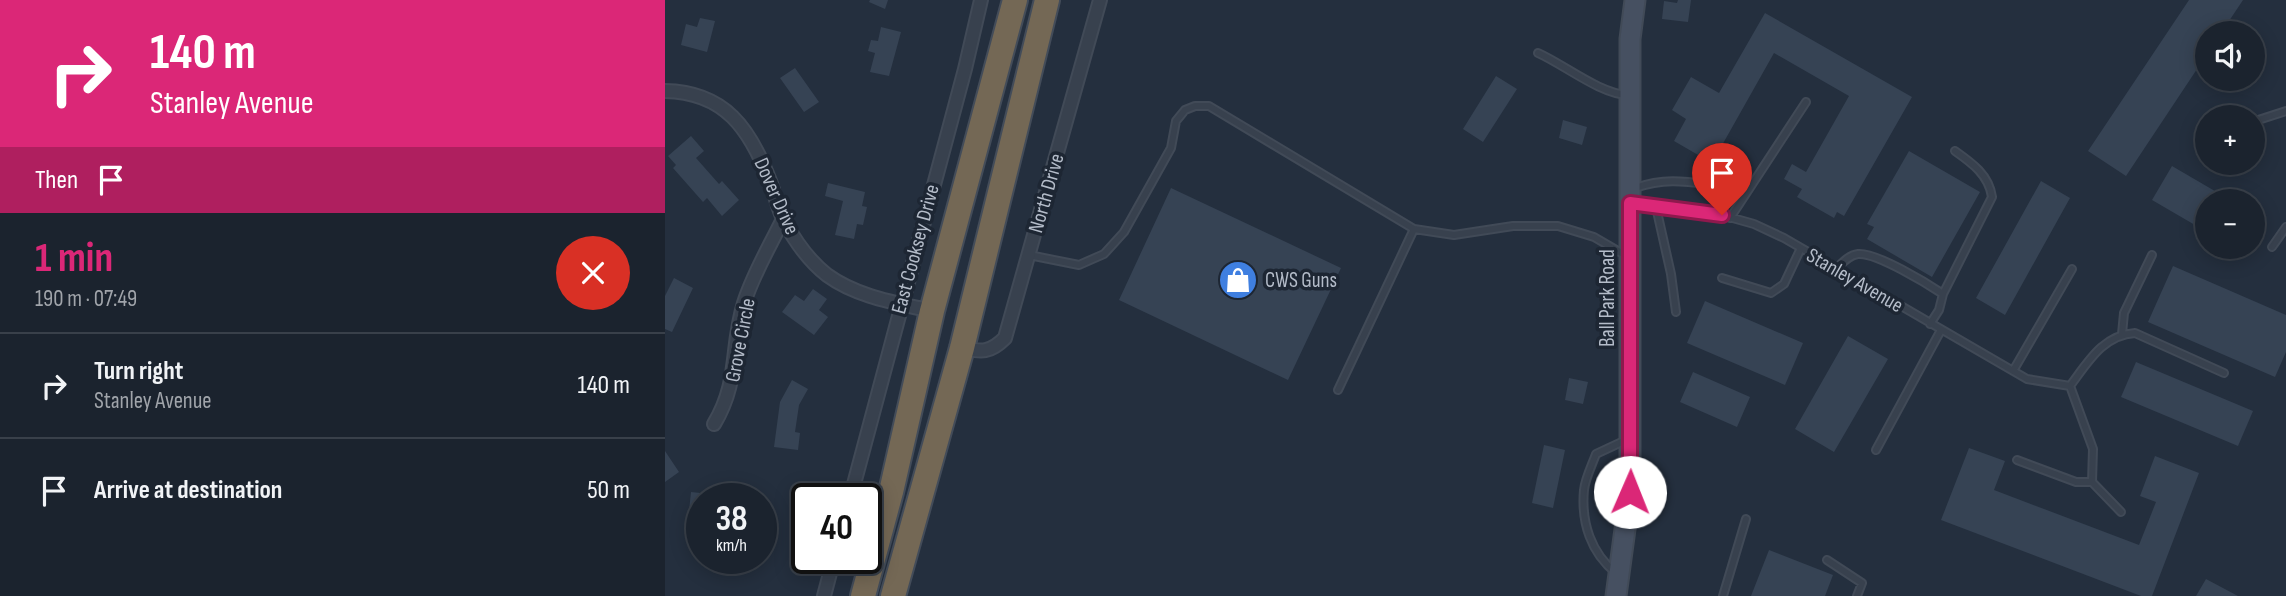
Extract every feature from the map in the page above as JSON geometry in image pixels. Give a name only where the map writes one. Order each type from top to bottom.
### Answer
[{"type":"highway","points":[[863,596],[891,492],[932,311],[1015,0]]},
{"type":"highway","points":[[893,596],[962,348],[1047,0]]},
{"type":"street","name":"East Cooksey Drive","points":[[854,483],[981,0]]},
{"type":"street","name":"North Drive","points":[[962,348],[983,353],[994,349],[1005,338],[1100,0]]},
{"type":"street","name":"Ball Park Road","points":[[1616,596],[1630,492],[1630,39],[1635,0]]},
{"type":"street","name":"Dover Drive","points":[[665,91],[695,95],[722,106],[743,126],[760,156],[783,219],[800,248],[826,274],[853,291],[932,311]]},
{"type":"street","name":"Grove Circle","points":[[714,424],[725,406],[732,385],[738,327],[744,301],[783,219]]},
{"type":"street","points":[[824,596],[830,574]]},
{"type":"lane","points":[[1538,53],[1606,92],[1630,95]]},
{"type":"lane","points":[[1730,218],[1806,102]]},
{"type":"lane","points":[[1029,255],[1079,265],[1104,254],[1124,232],[1171,148],[1176,121],[1185,110],[1195,106],[1209,106],[1414,229],[1454,235],[1513,226],[1558,226],[1594,237],[1630,258]]},
{"type":"lane","points":[[2265,118],[2286,111]]},
{"type":"lane","points":[[1930,324],[1992,197],[1991,185],[1975,164],[1955,150]]},
{"type":"lane","points":[[1630,196],[1653,181],[1674,180],[1713,185]]},
{"type":"lane","name":"Stanley Avenue","points":[[1630,196],[1656,207],[1754,224],[1801,248],[2027,379],[2070,386]]},
{"type":"lane","points":[[1656,207],[1671,274],[1676,312]]},
{"type":"lane","points":[[2272,247],[2286,227]]},
{"type":"lane","points":[[1338,390],[1414,229]]},
{"type":"lane","points":[[1722,278],[1754,290],[1771,293],[1784,284],[1801,248]]},
{"type":"lane","points":[[1836,269],[1846,258],[1858,254],[1871,256],[1924,281],[1943,294]]},
{"type":"lane","points":[[2122,334],[2125,313],[2152,255]]},
{"type":"lane","points":[[2013,371],[2073,269]]},
{"type":"lane","points":[[1876,450],[1941,330]]},
{"type":"lane","points":[[2121,512],[2092,482],[2093,449],[2070,386],[2093,355],[2107,342],[2122,334],[2135,333],[2224,373]]},
{"type":"lane","points":[[1620,576],[1601,561],[1588,534],[1584,489],[1596,454],[1631,438]]},
{"type":"lane","points":[[2017,460],[2076,482],[2092,482]]},
{"type":"lane","points":[[1723,596],[1746,519]]},
{"type":"lane","points":[[1827,560],[1862,583],[1857,596]]},
{"type":"building","points":[[888,0],[885,9],[869,2]]},
{"type":"building","points":[[1678,0],[1691,0],[1688,22],[1662,19],[1664,1],[1677,3]]},
{"type":"building","points":[[2189,0],[2243,0],[2229,21],[2195,21],[2195,72],[2126,176],[2088,151]]},
{"type":"building","points":[[1765,13],[1912,97],[1844,216],[1837,212],[1834,218],[1797,197],[1802,189],[1784,179],[1792,164],[1806,172],[1849,96],[1774,53],[1712,163],[1674,141],[1686,119],[1672,110],[1691,77],[1719,93]]},
{"type":"building","points":[[700,18],[715,21],[707,52],[681,45],[686,24],[697,27]]},
{"type":"building","points":[[881,27],[901,32],[889,76],[870,72],[875,53],[868,51],[871,40],[878,41]]},
{"type":"building","points":[[795,68],[819,102],[804,112],[780,78]]},
{"type":"building","points":[[1496,76],[1517,89],[1483,142],[1463,129]]},
{"type":"building","points":[[1563,120],[1587,127],[1582,145],[1559,138]]},
{"type":"building","points":[[691,136],[704,151],[696,158],[719,184],[722,181],[739,200],[722,216],[707,198],[703,202],[673,168],[676,165],[668,156]]},
{"type":"building","points":[[1909,151],[1980,192],[1932,277],[1867,239],[1874,227],[1867,224]]},
{"type":"building","points":[[2172,166],[2211,189],[2195,189],[2195,225],[2152,200]]},
{"type":"building","points":[[2041,181],[2070,198],[2005,315],[1976,298]]},
{"type":"building","points":[[828,183],[865,192],[862,206],[867,207],[863,225],[857,224],[854,239],[835,235],[843,201],[825,196]]},
{"type":"building","points":[[1171,188],[1341,268],[1288,380],[1119,300]]},
{"type":"building","points":[[2173,266],[2286,315],[2286,352],[2275,377],[2148,322]]},
{"type":"building","points":[[674,278],[693,288],[672,332],[665,329],[665,296]]},
{"type":"building","points":[[813,289],[827,299],[819,310],[828,317],[814,335],[782,312],[795,295],[804,301]]},
{"type":"building","points":[[1705,301],[1803,343],[1785,385],[1687,343]]},
{"type":"building","points":[[1848,336],[1888,359],[1834,452],[1795,429]]},
{"type":"building","points":[[2136,362],[2253,411],[2238,446],[2121,397]]},
{"type":"building","points":[[1693,372],[1750,397],[1737,427],[1680,402]]},
{"type":"building","points":[[1569,378],[1588,382],[1583,404],[1565,400]]},
{"type":"building","points":[[792,380],[808,389],[799,405],[795,432],[800,433],[798,450],[774,447],[780,402]]},
{"type":"building","points":[[1544,445],[1565,450],[1553,508],[1532,503]]},
{"type":"building","points":[[1969,448],[2005,461],[1994,490],[2139,545],[2156,502],[2140,496],[2155,456],[2199,473],[2152,596],[2141,596],[1941,520]]},
{"type":"building","points":[[665,451],[679,472],[665,482]]},
{"type":"building","points":[[1769,550],[1833,575],[1825,596],[1751,596]]},
{"type":"building","points":[[2206,579],[2238,596],[2196,596]]},
{"type":"place","name":"CWS Guns","points":[[1238,280]]},
{"type":"route","points":[[1630,492],[1630,203],[1722,215]]}]
